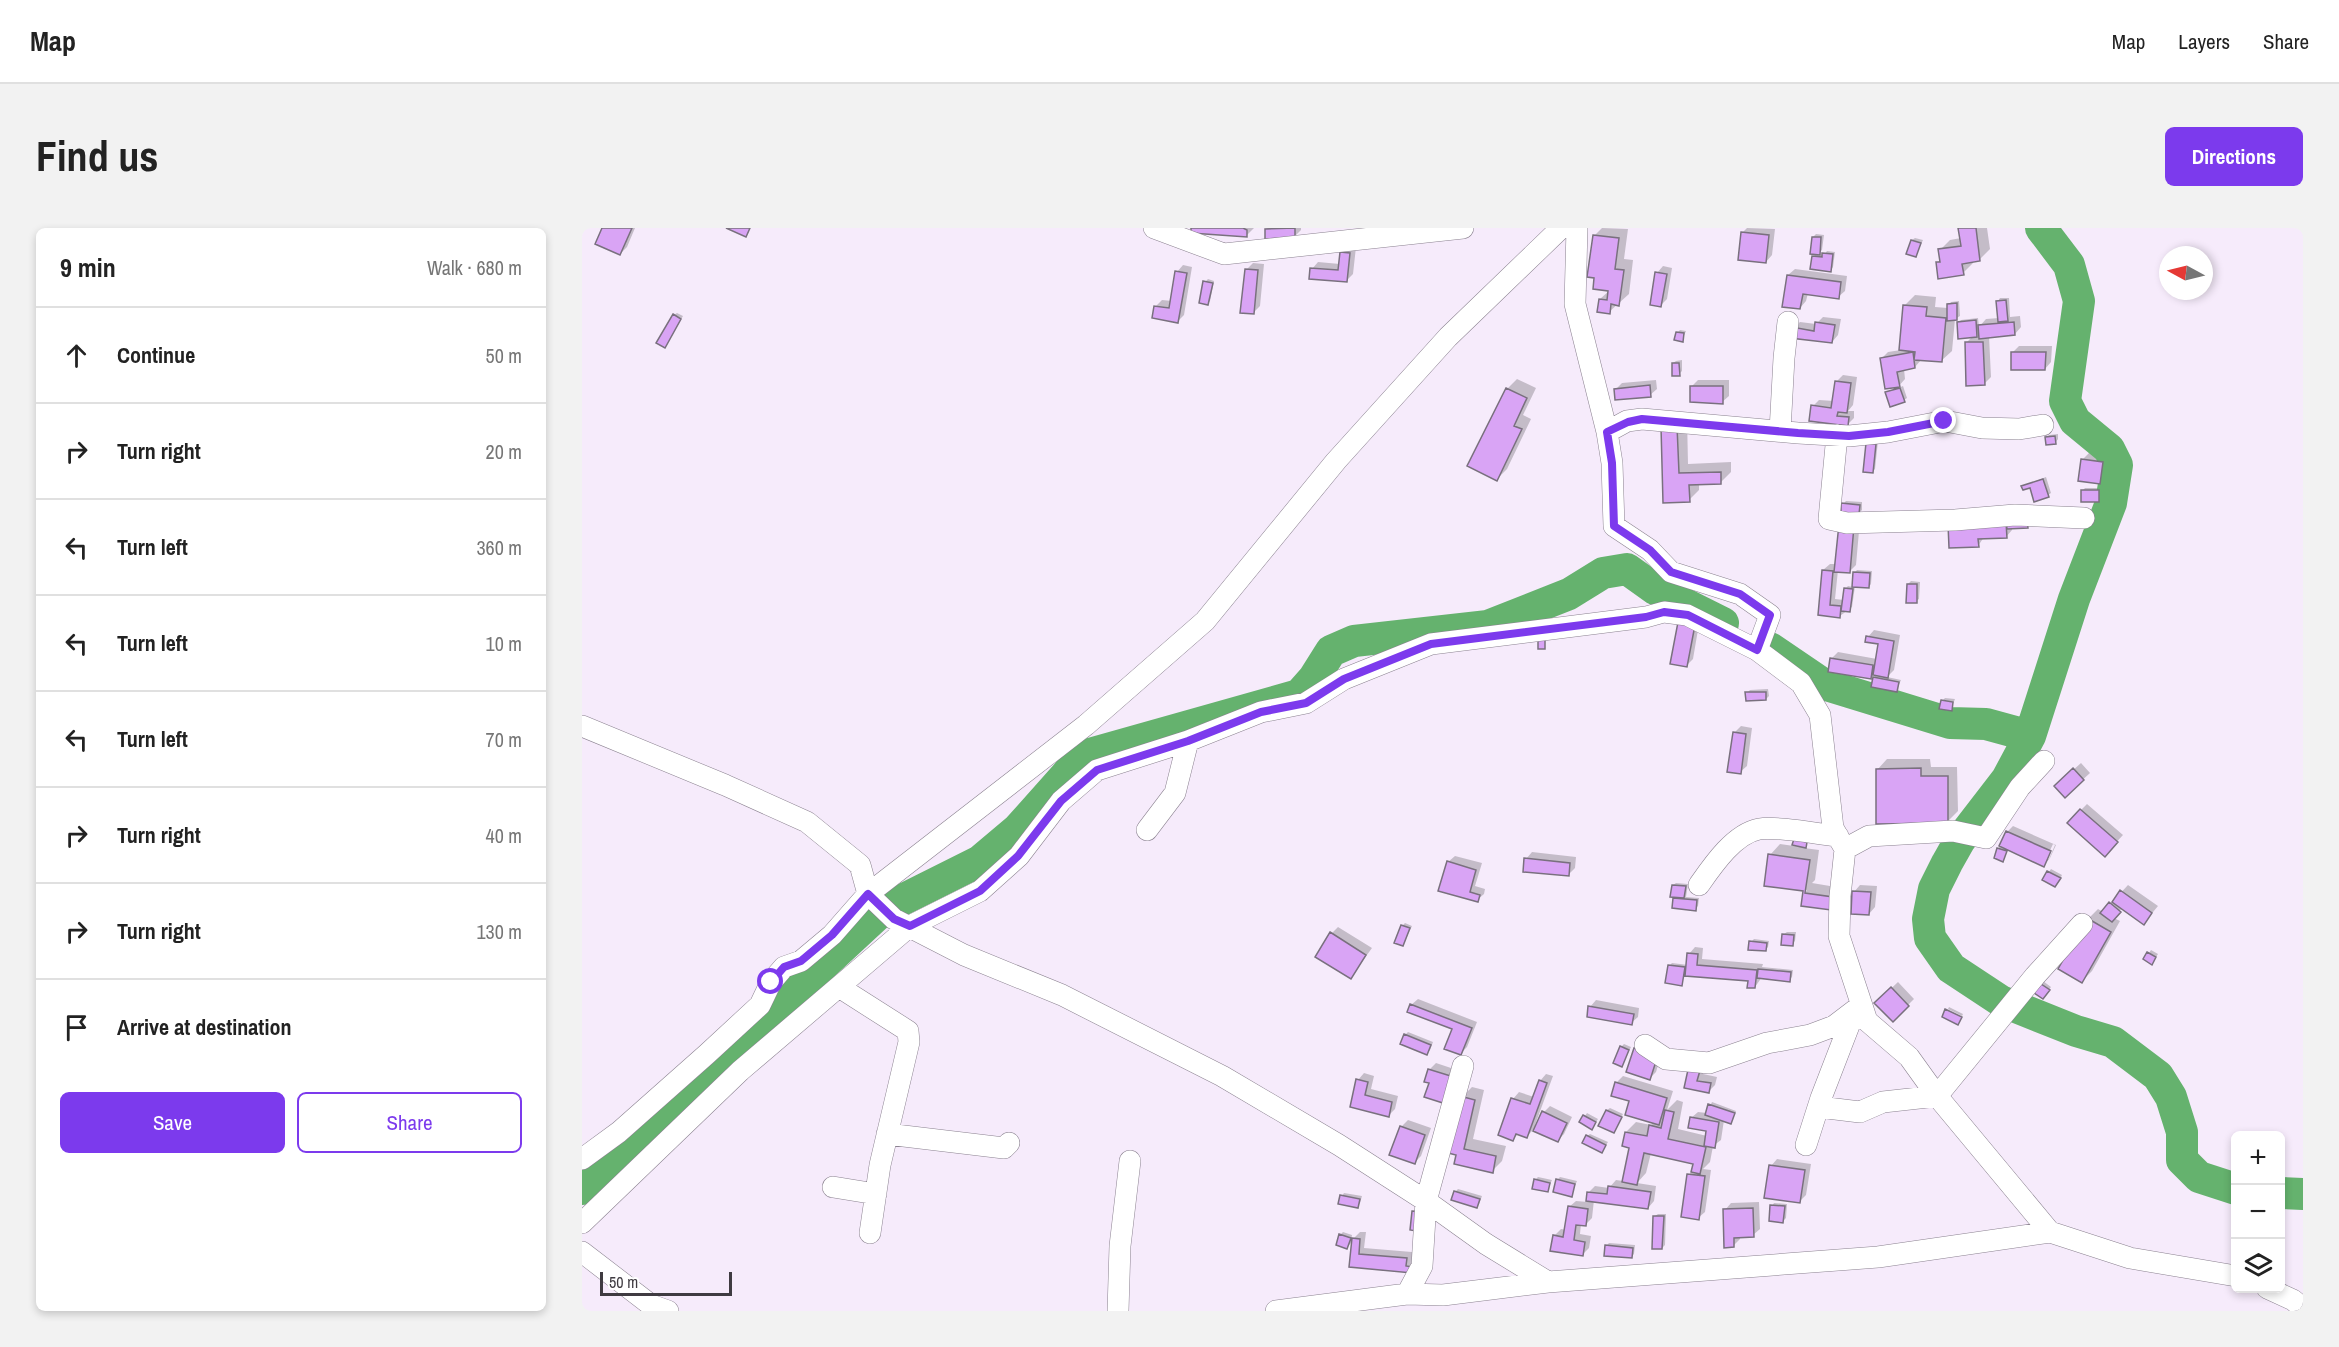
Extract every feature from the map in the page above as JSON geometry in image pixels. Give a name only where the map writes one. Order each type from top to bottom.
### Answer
[{"type":"street","points":[[1154,228],[1224,254],[1374,233],[1463,228]]},
{"type":"street","points":[[582,1158],[618,1132],[707,1054],[760,1005],[771,982],[784,967],[801,961],[832,935],[868,894],[1086,725],[1205,621],[1336,461],[1448,337],[1561,228]]},
{"type":"street","points":[[1577,228],[1575,304],[1607,432],[1612,463],[1614,526],[1650,550],[1671,572],[1740,594],[1770,615],[1757,650]]},
{"type":"street","points":[[1780,431],[1788,322]]},
{"type":"street","points":[[1607,432],[1628,422],[1642,419],[1837,435],[1888,432],[1944,421],[1982,428],[2019,429],[2043,425]]},
{"type":"street","points":[[1837,435],[1829,519],[1847,523],[1954,520],[2015,515],[2084,518]]},
{"type":"street","points":[[582,1223],[740,1071],[910,926],[980,891],[1018,856],[1061,801],[1097,770],[1188,741],[1261,712],[1306,703],[1344,679],[1431,644],[1623,621],[1664,612],[1688,615],[1757,650],[1801,683],[1820,715],[1833,828],[1841,843],[1839,936],[1858,1005],[1867,1020],[1909,1057],[1937,1096],[2050,1232]]},
{"type":"street","points":[[582,726],[725,785],[807,822],[860,865],[868,894],[894,919],[964,955],[1062,995],[1222,1076],[1339,1145],[1486,1244],[1548,1282]]},
{"type":"street","points":[[1147,830],[1175,793],[1188,741]]},
{"type":"street","points":[[1699,885],[1719,858],[1734,843],[1759,829],[1793,830],[1841,843],[1869,836],[1953,831],[1986,838],[2020,787],[2044,760]]},
{"type":"street","points":[[1819,1107],[1860,1112],[1883,1102],[1937,1096],[2082,924]]},
{"type":"street","points":[[839,987],[908,1031],[909,1042],[880,1165],[870,1233]]},
{"type":"street","points":[[1645,1045],[1666,1059],[1709,1063],[1767,1043],[1810,1035],[1834,1026],[1858,1005]]},
{"type":"street","points":[[1806,1145],[1858,1005]]},
{"type":"street","points":[[1407,1294],[1422,1266],[1426,1202],[1463,1066]]},
{"type":"street","points":[[887,1134],[1004,1148],[1009,1143]]},
{"type":"street","points":[[1118,1311],[1120,1246],[1130,1161]]},
{"type":"street","points":[[833,1187],[876,1194]]},
{"type":"street","points":[[1275,1311],[1407,1294],[1443,1295],[1548,1282],[1878,1257],[2050,1232],[2130,1258],[2231,1275]]},
{"type":"street","points":[[582,1252],[651,1305],[668,1311]]},
{"type":"street","points":[[2278,1293],[2303,1308]]},
{"type":"building","points":[[602,228],[632,228],[620,255],[595,244]]},
{"type":"building","points":[[726,228],[750,228],[746,237]]},
{"type":"building","points":[[1191,228],[1243,228],[1247,230],[1247,237],[1191,233]]},
{"type":"building","points":[[1295,228],[1295,238],[1265,239],[1265,229]]},
{"type":"building","points":[[1958,228],[1976,228],[1980,261],[1962,264],[1964,275],[1938,279],[1936,262],[1940,262],[1938,249],[1961,246]]},
{"type":"building","points":[[1741,232],[1769,235],[1766,263],[1738,260]]},
{"type":"building","points":[[1593,235],[1619,238],[1615,269],[1624,270],[1619,306],[1611,304],[1610,314],[1597,312],[1599,299],[1607,300],[1608,291],[1593,289],[1594,278],[1587,277]]},
{"type":"building","points":[[1812,237],[1821,237],[1820,255],[1810,254]]},
{"type":"building","points":[[1911,240],[1921,243],[1916,257],[1906,254]]},
{"type":"building","points":[[1340,252],[1350,253],[1347,282],[1309,279],[1310,268],[1338,270]]},
{"type":"building","points":[[1822,253],[1833,254],[1831,272],[1810,269],[1812,256],[1822,257]]},
{"type":"building","points":[[1245,269],[1258,270],[1254,314],[1240,313]]},
{"type":"building","points":[[1175,271],[1187,273],[1178,323],[1152,318],[1154,306],[1169,308]]},
{"type":"building","points":[[1655,272],[1667,274],[1661,307],[1650,305]]},
{"type":"building","points":[[1787,275],[1841,282],[1839,299],[1803,294],[1800,309],[1782,307]]},
{"type":"building","points":[[1203,281],[1213,283],[1208,305],[1199,303]]},
{"type":"building","points":[[2006,300],[2008,321],[1998,322],[1996,301]]},
{"type":"building","points":[[1957,303],[1957,320],[1947,321],[1947,304]]},
{"type":"building","points":[[1903,305],[1927,307],[1926,316],[1946,318],[1942,362],[1914,360],[1915,352],[1899,350]]},
{"type":"building","points":[[673,314],[681,319],[665,348],[656,343]]},
{"type":"building","points":[[1976,320],[1977,337],[1958,339],[1957,322]]},
{"type":"building","points":[[1815,322],[1835,325],[1832,343],[1790,338],[1792,327],[1814,331]]},
{"type":"building","points":[[2014,322],[2015,335],[1979,339],[1978,325]]},
{"type":"building","points":[[1676,332],[1684,333],[1683,342],[1674,340]]},
{"type":"building","points":[[1965,342],[1983,342],[1985,385],[1966,386]]},
{"type":"building","points":[[1913,352],[1915,368],[1897,372],[1900,387],[1885,389],[1880,358]]},
{"type":"building","points":[[2011,352],[2046,352],[2045,370],[2011,370]]},
{"type":"building","points":[[1672,363],[1679,363],[1680,376],[1672,376]]},
{"type":"building","points":[[1835,381],[1851,383],[1847,413],[1838,412],[1837,416],[1849,417],[1848,426],[1809,421],[1811,405],[1831,408]]},
{"type":"building","points":[[1650,385],[1651,397],[1615,400],[1614,389]]},
{"type":"building","points":[[1690,386],[1723,386],[1723,404],[1690,402]]},
{"type":"building","points":[[1506,388],[1527,398],[1514,426],[1522,429],[1497,481],[1467,466]]},
{"type":"building","points":[[1900,388],[1905,402],[1890,407],[1885,392]]},
{"type":"building","points":[[1677,426],[1679,473],[1721,472],[1721,484],[1689,485],[1690,502],[1663,503],[1661,427]]},
{"type":"building","points":[[2055,436],[2056,444],[2046,445],[2045,437]]},
{"type":"building","points":[[1866,443],[1876,444],[1873,473],[1863,472]]},
{"type":"building","points":[[2081,459],[2103,462],[2100,484],[2078,481]]},
{"type":"building","points":[[2043,479],[2049,497],[2034,502],[2030,488],[2023,490],[2021,486]]},
{"type":"building","points":[[2081,490],[2099,490],[2099,502],[2081,502]]},
{"type":"building","points":[[1841,503],[1860,505],[1859,514],[1841,513]]},
{"type":"building","points":[[2027,519],[2028,528],[2007,529],[2006,520]]},
{"type":"building","points":[[2006,522],[2007,538],[1978,539],[1979,547],[1949,548],[1948,524]]},
{"type":"building","points":[[1839,524],[1854,526],[1850,573],[1834,572]]},
{"type":"building","points":[[1822,570],[1833,571],[1830,605],[1841,606],[1840,618],[1818,615]]},
{"type":"building","points":[[1853,572],[1870,573],[1869,588],[1852,587]]},
{"type":"building","points":[[1907,584],[1917,584],[1917,603],[1906,603]]},
{"type":"building","points":[[1844,588],[1853,589],[1850,612],[1841,611]]},
{"type":"building","points":[[1678,622],[1695,625],[1687,667],[1670,664]]},
{"type":"building","points":[[1545,636],[1545,649],[1538,649],[1538,637]]},
{"type":"building","points":[[1866,636],[1894,641],[1888,678],[1873,675],[1878,644],[1865,642]]},
{"type":"building","points":[[1830,658],[1873,665],[1871,679],[1828,672]]},
{"type":"building","points":[[1873,677],[1899,682],[1897,692],[1871,687]]},
{"type":"building","points":[[1745,692],[1766,692],[1766,700],[1746,701]]},
{"type":"building","points":[[1941,700],[1953,702],[1952,711],[1939,709]]},
{"type":"building","points":[[1733,732],[1746,734],[1741,774],[1727,772]]},
{"type":"building","points":[[1921,768],[1921,776],[1948,776],[1948,823],[1876,824],[1876,769]]},
{"type":"building","points":[[2073,768],[2084,780],[2065,798],[2054,786]]},
{"type":"building","points":[[2080,809],[2118,842],[2105,857],[2067,823]]},
{"type":"building","points":[[2006,831],[2051,851],[2044,867],[1999,846]]},
{"type":"building","points":[[1794,839],[1807,842],[1806,848],[1792,845]]},
{"type":"building","points":[[1997,848],[2007,851],[2003,862],[1994,858]]},
{"type":"building","points":[[1768,854],[1810,860],[1805,893],[1833,897],[1831,910],[1801,906],[1803,891],[1764,886]]},
{"type":"building","points":[[1524,858],[1570,863],[1569,876],[1523,872]]},
{"type":"building","points":[[1447,861],[1476,870],[1470,892],[1480,895],[1478,902],[1438,891]]},
{"type":"building","points":[[2047,871],[2061,878],[2055,887],[2042,880]]},
{"type":"building","points":[[1672,885],[1686,886],[1684,898],[1670,897]]},
{"type":"building","points":[[2120,890],[2152,913],[2144,925],[2112,902]]},
{"type":"building","points":[[1852,891],[1871,892],[1869,915],[1851,914]]},
{"type":"building","points":[[1673,898],[1697,900],[1696,911],[1672,908]]},
{"type":"building","points":[[2109,902],[2121,912],[2112,922],[2100,913]]},
{"type":"building","points":[[2087,918],[2111,932],[2082,983],[2058,969]]},
{"type":"building","points":[[1401,925],[1410,928],[1403,946],[1394,943]]},
{"type":"building","points":[[1330,932],[1366,955],[1351,979],[1315,957]]},
{"type":"building","points":[[1782,934],[1794,935],[1793,946],[1781,945]]},
{"type":"building","points":[[1749,941],[1767,943],[1766,951],[1748,950]]},
{"type":"building","points":[[2147,952],[2156,957],[2152,965],[2143,959]]},
{"type":"building","points":[[1687,953],[1698,954],[1697,965],[1757,970],[1755,988],[1747,988],[1748,981],[1685,976]]},
{"type":"building","points":[[1668,965],[1685,967],[1682,986],[1665,983]]},
{"type":"building","points":[[1758,969],[1791,972],[1790,982],[1757,978]]},
{"type":"building","points":[[2035,980],[2050,990],[2043,999],[2028,989]]},
{"type":"building","points":[[1891,987],[1909,1006],[1893,1022],[1874,1003]]},
{"type":"building","points":[[1410,1004],[1472,1028],[1461,1055],[1444,1049],[1452,1029],[1407,1012]]},
{"type":"building","points":[[1588,1006],[1634,1014],[1632,1025],[1587,1017]]},
{"type":"building","points":[[1945,1009],[1962,1017],[1958,1025],[1942,1017]]},
{"type":"building","points":[[1404,1034],[1431,1045],[1427,1055],[1400,1044]]},
{"type":"building","points":[[1620,1046],[1629,1050],[1622,1067],[1613,1063]]},
{"type":"building","points":[[1634,1048],[1658,1055],[1650,1080],[1626,1072]]},
{"type":"building","points":[[1689,1065],[1701,1067],[1697,1081],[1711,1083],[1709,1093],[1684,1088]]},
{"type":"building","points":[[1428,1069],[1454,1077],[1446,1104],[1424,1097],[1429,1083],[1424,1082]]},
{"type":"building","points":[[1356,1079],[1368,1082],[1365,1095],[1392,1102],[1389,1117],[1350,1107]]},
{"type":"building","points":[[1539,1080],[1547,1083],[1527,1138],[1516,1134],[1513,1141],[1498,1135],[1511,1098],[1530,1104]]},
{"type":"building","points":[[1615,1082],[1667,1098],[1659,1125],[1625,1115],[1629,1101],[1611,1096]]},
{"type":"building","points":[[1460,1096],[1475,1100],[1464,1149],[1496,1156],[1493,1173],[1454,1164],[1456,1155],[1448,1153]]},
{"type":"building","points":[[1708,1104],[1735,1113],[1731,1124],[1705,1115]]},
{"type":"building","points":[[1606,1110],[1622,1117],[1614,1133],[1598,1126]]},
{"type":"building","points":[[1665,1110],[1674,1112],[1668,1139],[1706,1147],[1700,1174],[1691,1172],[1693,1164],[1644,1153],[1637,1185],[1622,1182],[1629,1148],[1622,1146],[1625,1132],[1647,1136],[1649,1125],[1661,1128]]},
{"type":"building","points":[[1542,1111],[1567,1123],[1558,1142],[1533,1131]]},
{"type":"building","points":[[1583,1115],[1596,1122],[1592,1130],[1579,1122]]},
{"type":"building","points":[[1690,1117],[1719,1122],[1715,1148],[1704,1146],[1706,1131],[1688,1128]]},
{"type":"building","points":[[1400,1126],[1425,1135],[1415,1164],[1389,1155]]},
{"type":"building","points":[[1586,1135],[1606,1145],[1602,1153],[1582,1143]]},
{"type":"building","points":[[1769,1165],[1805,1170],[1800,1203],[1764,1198]]},
{"type":"building","points":[[1687,1174],[1705,1176],[1699,1220],[1681,1217]]},
{"type":"building","points":[[1534,1179],[1550,1183],[1548,1192],[1532,1189]]},
{"type":"building","points":[[1556,1179],[1575,1184],[1572,1197],[1553,1192]]},
{"type":"building","points":[[1608,1186],[1651,1192],[1648,1209],[1586,1201],[1587,1192],[1607,1194]]},
{"type":"building","points":[[1454,1191],[1480,1199],[1477,1208],[1451,1200]]},
{"type":"building","points":[[1340,1195],[1360,1199],[1358,1208],[1338,1204]]},
{"type":"building","points":[[1770,1205],[1785,1206],[1783,1223],[1769,1221]]},
{"type":"building","points":[[1568,1206],[1588,1209],[1586,1226],[1576,1225],[1574,1240],[1585,1242],[1583,1256],[1550,1251],[1553,1235],[1563,1237]]},
{"type":"building","points":[[1753,1208],[1754,1237],[1734,1238],[1734,1247],[1724,1248],[1723,1209]]},
{"type":"building","points":[[1412,1211],[1425,1212],[1422,1232],[1410,1230]]},
{"type":"building","points":[[1653,1216],[1664,1216],[1662,1249],[1652,1249]]},
{"type":"building","points":[[1339,1234],[1351,1238],[1347,1249],[1336,1245]]},
{"type":"building","points":[[1352,1238],[1360,1239],[1359,1254],[1407,1258],[1406,1266],[1412,1267],[1412,1273],[1349,1267]]},
{"type":"building","points":[[1605,1245],[1633,1248],[1632,1258],[1604,1256]]},
{"type":"waterway","points":[[2041,228],[2069,265],[2079,301],[2065,401],[2075,421],[2109,449],[2117,465],[2111,503],[2074,599],[2030,736],[2007,779],[1960,840],[1934,889],[1928,919],[1930,938],[1951,968],[2001,1001],[2076,1031],[2113,1042],[2158,1076],[2171,1097],[2182,1132],[2182,1160],[2199,1177],[2231,1187]]},
{"type":"waterway","points":[[888,907],[980,861],[1018,829],[1083,756],[1299,695],[1314,678],[1331,651],[1354,641],[1488,626],[1569,594],[1603,573],[1627,569],[1655,589],[1723,623]]},
{"type":"waterway","points":[[1770,648],[1823,684],[1950,723],[1986,724],[2030,736]]},
{"type":"waterway","points":[[582,1189],[877,915]]},
{"type":"waterway","points":[[2285,1193],[2303,1194]]},
{"type":"route","points":[[771,982],[784,967],[801,961],[832,935],[868,894],[894,919],[910,926],[980,891],[1018,856],[1061,801],[1097,770],[1188,741],[1261,712],[1306,703],[1344,679],[1431,644],[1515,635],[1646,617],[1664,612],[1688,615],[1757,650],[1770,615],[1740,594],[1671,572],[1650,550],[1614,526],[1612,463],[1607,432],[1628,422],[1642,419],[1849,436],[1888,432],[1944,421]]}]
